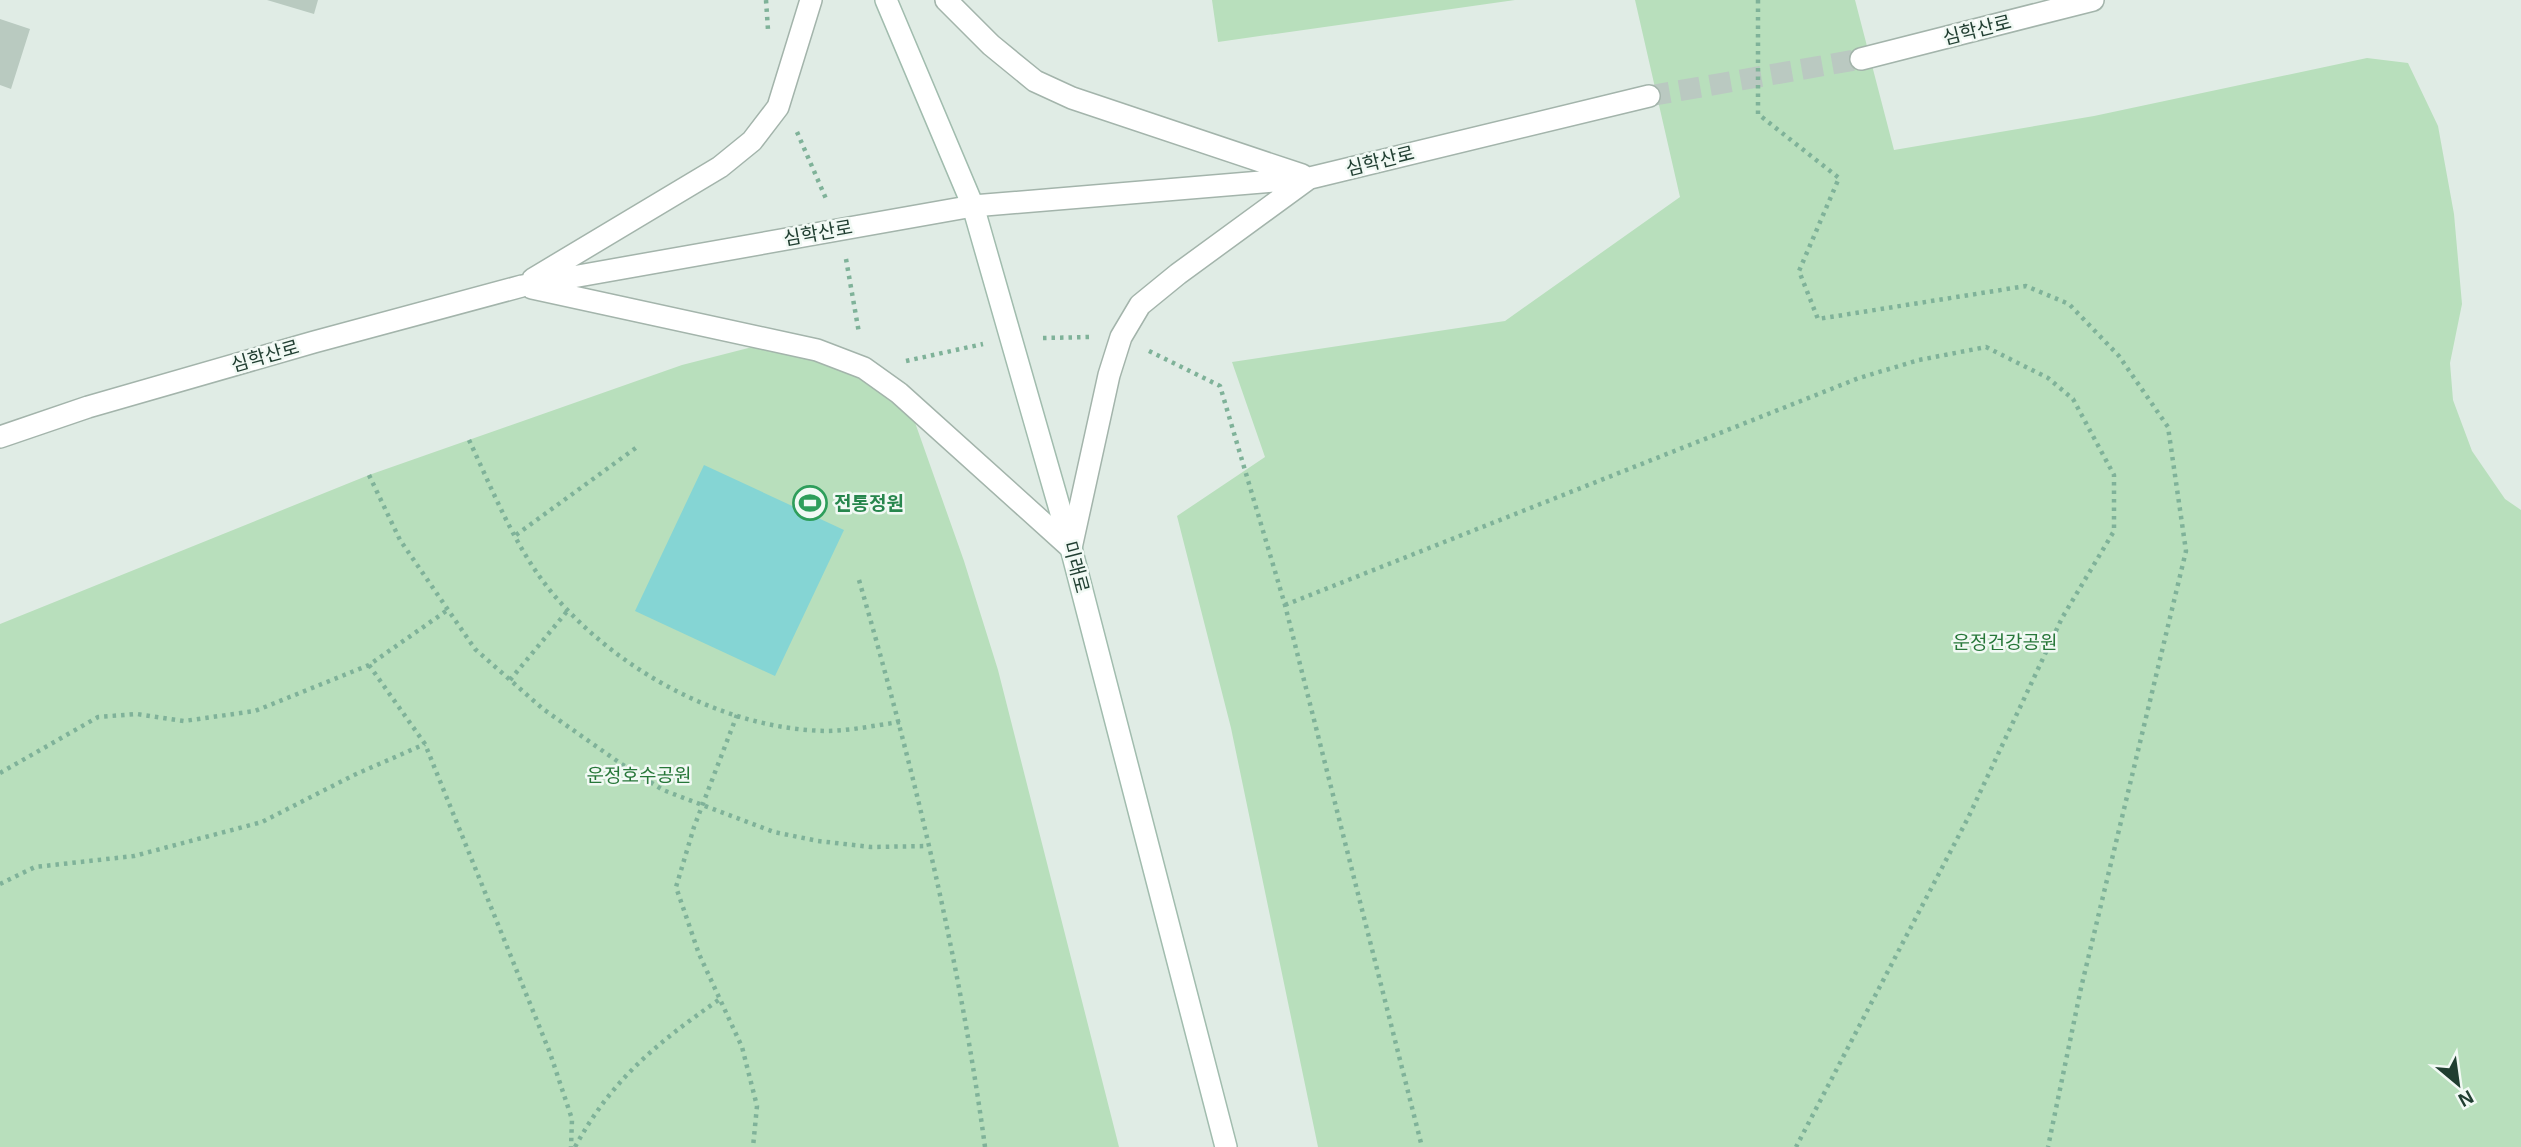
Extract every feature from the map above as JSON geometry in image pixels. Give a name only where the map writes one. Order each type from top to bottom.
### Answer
[{"type":"street","points":[[522,286],[720,167],[752,141],[778,107],[811,0]]},
{"type":"street","name":"미래로","points":[[886,0],[973,206],[1071,548],[1226,1147]]},
{"type":"street","points":[[946,0],[991,45],[1035,81],[1072,99],[1310,178]]},
{"type":"street","name":"심학산로","points":[[1861,59],[2093,0]]},
{"type":"street","name":"심학산로","points":[[0,437],[88,407],[314,341],[522,286],[973,206],[1310,178],[1649,96]]},
{"type":"street","points":[[522,286],[817,350],[864,368],[899,393],[1071,548],[1109,375],[1121,337],[1140,305],[1310,178]]},
{"type":"path","points":[[1758,0],[1758,114],[1839,178],[1799,271],[1818,319],[2026,286],[2069,304],[2119,356],[2168,427],[2186,551],[2081,988],[2048,1147]]},
{"type":"path","points":[[1422,1147],[1285,606],[1859,378],[1919,360],[1986,346],[2048,379],[2073,399],[2114,475],[2114,531],[2062,618],[1968,818],[1796,1147]]},
{"type":"path","points":[[469,440],[516,535],[552,593],[600,642],[653,677],[737,715],[783,726],[828,731],[900,722]]},
{"type":"path","points":[[516,535],[637,447]]},
{"type":"path","points":[[369,475],[400,540],[475,649],[543,709],[620,763],[663,790],[774,832],[818,842],[871,847],[928,846]]},
{"type":"path","points":[[859,580],[900,722],[928,846],[970,1036],[985,1147]]},
{"type":"path","points":[[0,773],[98,717],[137,714],[184,721],[255,711],[369,666],[449,609]]},
{"type":"path","points":[[510,681],[569,610]]},
{"type":"path","points":[[369,666],[425,744],[550,1053],[572,1119],[573,1147]]},
{"type":"path","points":[[737,715],[702,806],[676,887],[699,954],[742,1047],[757,1106],[754,1147]]},
{"type":"path","points":[[0,884],[35,867],[134,856],[262,822],[355,775],[425,744]]},
{"type":"path","points":[[573,1147],[622,1077],[676,1028],[720,999]]},
{"type":"green space","points":[[1212,0],[1515,0],[1218,42]]},
{"type":"green space","name":"운정건강공원","points":[[1635,0],[1855,0],[1894,150],[2094,116],[2367,58],[2408,63],[2438,126],[2454,214],[2462,304],[2450,363],[2453,400],[2472,451],[2505,499],[2521,510],[2521,1147],[1318,1147],[1231,728],[1177,516],[1265,457],[1232,362],[1505,321],[1680,197]]},
{"type":"green space","name":"운정호수공원","points":[[764,344],[864,373],[912,414],[964,561],[998,670],[1119,1147],[0,1147],[0,624],[369,475],[682,365]]},
{"type":"water","points":[[704,465],[844,530],[775,676],[635,611]]},
{"type":"building","points":[[267,0],[318,0],[314,14]]},
{"type":"building","points":[[0,19],[30,29],[11,89],[0,85]]},
{"type":"tunnel","points":[[1649,96],[1861,59]]},
{"type":"place","name":"전통정원","points":[[810,503]]}]
